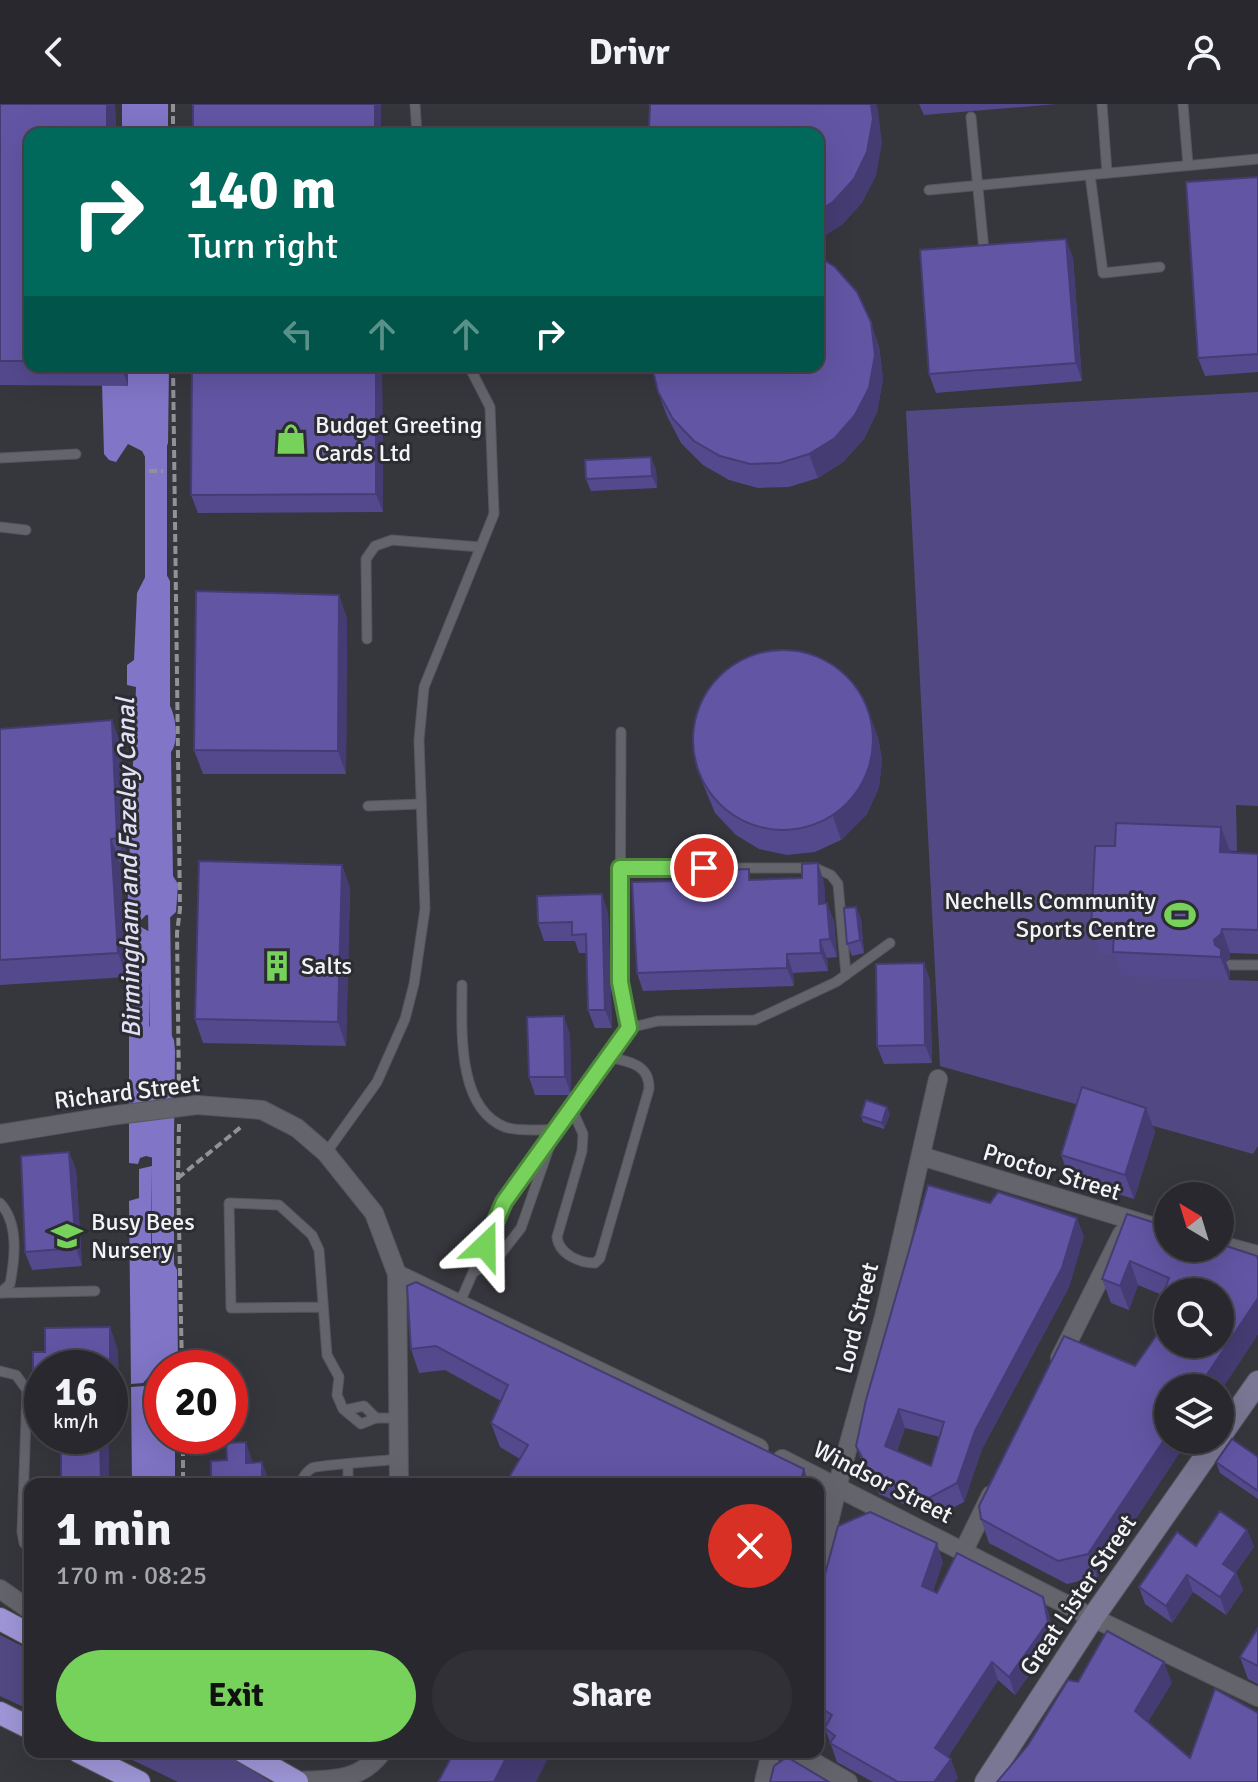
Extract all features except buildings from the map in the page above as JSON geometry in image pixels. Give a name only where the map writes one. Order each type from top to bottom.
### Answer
[{"type":"highway","points":[[0,1619],[24,1632]]},
{"type":"highway","points":[[0,1713],[24,1725]]},
{"type":"highway","points":[[91,1758],[139,1782]]},
{"type":"highway","points":[[254,1758],[296,1782]]},
{"type":"main road","name":"Great Lister Street","points":[[1234,1416],[1258,1382]]},
{"type":"main road","name":"Great Lister Street","points":[[986,1782],[1094,1616],[1208,1454]]},
{"type":"street","name":"Lord Street","points":[[824,1543],[884,1317],[938,1079]]},
{"type":"street","name":"Richard Street","points":[[0,1134],[197,1105],[262,1110],[297,1128],[326,1153],[374,1213],[397,1274],[399,1478]]},
{"type":"street","name":"Proctor Street","points":[[921,1156],[1154,1228]]},
{"type":"street","points":[[1050,1378],[1128,1221]]},
{"type":"street","points":[[1234,1249],[1258,1255]]},
{"type":"street","name":"Windsor Street","points":[[397,1274],[822,1478]]},
{"type":"street","points":[[964,1550],[1000,1478]]},
{"type":"street","name":"Windsor Street","points":[[824,1479],[1258,1697]]},
{"type":"street","points":[[0,1589],[24,1606]]},
{"type":"street","points":[[296,1782],[345,1779],[372,1766],[378,1758]]},
{"type":"street","points":[[764,1782],[770,1758]]},
{"type":"street","points":[[806,1758],[848,1782]]},
{"type":"lane","points":[[415,104],[417,128]]},
{"type":"lane","points":[[1102,104],[1107,173]]},
{"type":"lane","points":[[1183,104],[1188,165]]},
{"type":"lane","points":[[971,117],[984,250]]},
{"type":"lane","points":[[929,190],[1258,159]]},
{"type":"lane","points":[[1090,175],[1103,273],[1160,267]]},
{"type":"lane","points":[[326,1153],[377,1082],[405,1019],[414,984],[425,909],[419,740],[424,687],[494,514],[490,407],[472,372]]},
{"type":"lane","points":[[0,458],[76,454]]},
{"type":"lane","points":[[0,527],[26,530]]},
{"type":"lane","points":[[367,639],[366,559],[375,546],[392,540],[480,547]]},
{"type":"lane","points":[[621,732],[620,982],[629,1028]]},
{"type":"lane","points":[[368,806],[421,804]]},
{"type":"lane","points":[[620,868],[815,868],[831,875],[838,884],[846,975]]},
{"type":"lane","points":[[460,1302],[504,1202],[629,1028],[658,1021],[755,1020],[803,999],[846,975],[890,943]]},
{"type":"lane","points":[[1230,965],[1258,965]]},
{"type":"lane","points":[[462,985],[462,1053],[481,1110],[505,1127],[555,1130]]},
{"type":"lane","points":[[571,1107],[583,1134],[582,1151],[557,1237],[558,1246],[588,1263],[595,1263],[600,1258],[617,1206],[649,1089],[649,1078],[643,1069],[631,1062],[607,1057]]},
{"type":"lane","points":[[474,1272],[496,1260],[521,1228],[555,1130]]},
{"type":"lane","points":[[0,1203],[10,1216],[14,1230],[10,1284],[1,1293]]},
{"type":"lane","points":[[323,1307],[231,1308],[229,1203],[279,1205],[312,1235],[319,1250],[327,1355],[339,1377],[337,1395],[345,1410],[361,1424],[376,1418],[398,1418]]},
{"type":"lane","points":[[1,1293],[95,1291]]},
{"type":"lane","points":[[0,1371],[16,1375],[27,1390],[24,1543]]},
{"type":"lane","points":[[345,1410],[364,1406],[376,1418]]},
{"type":"lane","points":[[303,1478],[315,1467],[399,1459]]},
{"type":"lane","points":[[348,1465],[348,1478]]},
{"type":"path","points":[[173,104],[173,128]]},
{"type":"path","points":[[173,372],[180,909],[177,933],[179,1094]]},
{"type":"path","points":[[149,471],[163,471]]},
{"type":"path","points":[[178,1178],[262,1110]]},
{"type":"path","points":[[179,1122],[182,1350]]},
{"type":"path","points":[[183,1454],[183,1478]]},
{"type":"shaded area","points":[[1258,392],[1258,806],[1236,805],[1237,851],[1125,847],[1123,954],[1229,980],[1258,981],[1258,1146],[1253,1154],[940,1066],[906,411]]},
{"type":"shaded area","points":[[0,1635],[24,1647],[24,1707],[0,1696]]},
{"type":"shaded area","points":[[128,1758],[232,1758],[271,1782],[178,1782]]},
{"type":"water","points":[[122,104],[168,104],[168,128],[122,128]]},
{"type":"water","points":[[117,372],[169,372],[168,443],[156,478],[142,451],[128,444],[116,462],[104,454],[102,384]]},
{"type":"water","points":[[156,556],[170,581],[170,706],[176,729],[171,752],[173,876],[178,884],[176,912],[166,921],[160,937],[150,915],[141,920],[127,919],[136,687],[127,685],[127,665],[134,660],[137,593]]},
{"type":"water","points":[[141,927],[150,932],[149,1026],[153,1029],[160,1014],[174,1040],[175,1051],[174,1137],[163,1169],[158,1159],[146,1156],[140,1158],[138,1164],[129,1163],[129,947],[132,935]]},
{"type":"water","points":[[152,1166],[151,1252],[157,1258],[163,1243],[177,1270],[178,1350],[144,1350],[144,1382],[131,1384],[129,1201],[139,1198],[139,1169]]},
{"type":"water","points":[[144,1386],[144,1454],[154,1454],[154,1478],[132,1478],[131,1387]]},
{"type":"waterway","name":"Birmingham and Fazeley Canal","points":[[156,447],[156,585]]},
{"type":"waterway","name":"Birmingham and Fazeley Canal","points":[[159,907],[161,1045]]},
{"type":"waterway","name":"Birmingham and Fazeley Canal","points":[[163,1139],[163,1273]]},
{"type":"waterway","name":"Birmingham and Fazeley Canal","points":[[164,1454],[164,1478]]},
{"type":"place","name":"Budget Greeting Cards Ltd","points":[[291,439]]},
{"type":"place","name":"Nechells Community Sports Centre","points":[[1180,915]]},
{"type":"place","name":"Salts","points":[[277,966]]},
{"type":"place","name":"Busy Bees Nursery","points":[[67,1236]]},
{"type":"route","points":[[485,1246],[504,1202],[629,1028],[620,982],[620,868],[704,868]]}]
